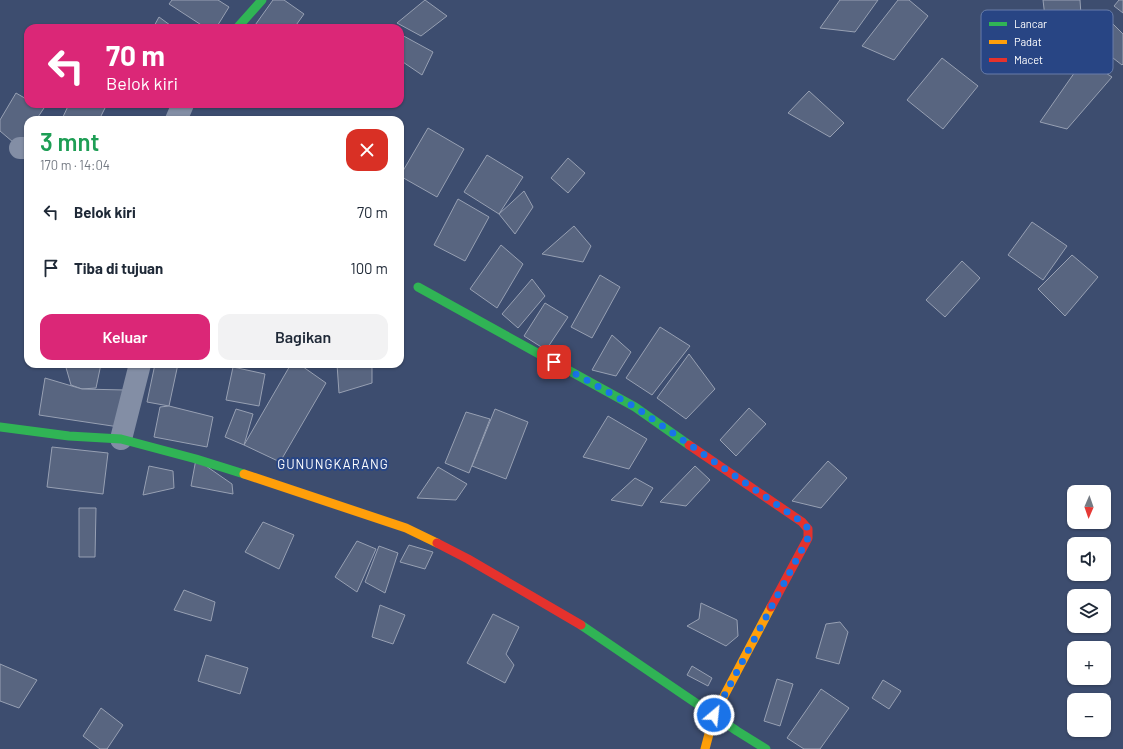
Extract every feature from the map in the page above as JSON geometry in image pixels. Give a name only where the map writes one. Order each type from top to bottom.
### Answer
[{"type":"street","points":[[241,24],[262,0]]},
{"type":"street","points":[[418,287],[635,407],[802,522],[809,530],[808,538],[714,715],[705,749]]},
{"type":"street","points":[[121,439],[139,368]]},
{"type":"street","points":[[0,427],[69,436],[121,439],[203,461],[406,528],[468,559],[588,629],[766,749]]},
{"type":"building","points":[[172,0],[218,0],[229,7],[218,24],[200,24],[169,4]]},
{"type":"building","points":[[273,0],[284,0],[304,14],[297,24],[256,24]]},
{"type":"building","points":[[425,0],[447,16],[421,36],[404,27],[404,24],[397,23]]},
{"type":"building","points":[[840,0],[878,0],[855,32],[820,28]]},
{"type":"building","points":[[898,0],[909,0],[928,16],[894,60],[862,46]]},
{"type":"building","points":[[1043,0],[1080,0],[1081,10],[1044,10]]},
{"type":"building","points":[[1119,0],[1123,0],[1123,13],[1114,6]]},
{"type":"building","points":[[159,17],[169,24],[155,24]]},
{"type":"building","points":[[1113,24],[1123,34],[1122,65],[1113,58]]},
{"type":"building","points":[[404,36],[433,52],[422,75],[404,63]]},
{"type":"building","points":[[942,58],[978,86],[943,129],[907,100]]},
{"type":"building","points":[[1074,74],[1107,74],[1112,77],[1067,129],[1040,122]]},
{"type":"building","points":[[809,91],[844,123],[830,137],[788,113]]},
{"type":"building","points":[[16,93],[24,98],[24,108],[44,108],[39,116],[24,116],[24,141],[20,148],[0,131],[0,120]]},
{"type":"building","points":[[67,108],[105,108],[101,116],[63,116]]},
{"type":"building","points":[[428,128],[464,149],[437,197],[404,178],[404,169]]},
{"type":"building","points":[[487,155],[523,177],[499,214],[464,192]]},
{"type":"building","points":[[568,158],[585,173],[568,193],[551,178]]},
{"type":"building","points":[[524,191],[533,207],[515,234],[499,214]]},
{"type":"building","points":[[458,199],[489,217],[465,261],[434,245]]},
{"type":"building","points":[[1032,222],[1067,246],[1043,280],[1008,255]]},
{"type":"building","points":[[574,226],[591,246],[583,262],[542,254]]},
{"type":"building","points":[[501,245],[523,264],[497,308],[470,289]]},
{"type":"building","points":[[1072,255],[1098,277],[1065,316],[1038,289]]},
{"type":"building","points":[[962,261],[980,278],[945,317],[926,300]]},
{"type":"building","points":[[600,275],[620,287],[592,338],[571,327]]},
{"type":"building","points":[[532,279],[545,296],[518,328],[502,314]]},
{"type":"building","points":[[545,303],[568,317],[546,350],[524,336]]},
{"type":"building","points":[[660,327],[690,346],[652,395],[626,378]]},
{"type":"building","points":[[612,335],[631,352],[616,376],[592,370]]},
{"type":"building","points":[[689,354],[715,389],[686,419],[657,398]]},
{"type":"building","points":[[66,368],[100,368],[96,388],[82,389],[71,385]]},
{"type":"building","points":[[154,368],[177,368],[169,406],[147,402]]},
{"type":"building","points":[[233,368],[265,374],[259,406],[226,400]]},
{"type":"building","points":[[289,368],[305,368],[326,383],[280,462],[244,445]]},
{"type":"building","points":[[337,368],[372,368],[372,383],[339,393]]},
{"type":"building","points":[[45,378],[82,389],[125,390],[119,427],[39,415]]},
{"type":"building","points":[[169,406],[213,417],[207,447],[154,437],[160,407]]},
{"type":"building","points":[[749,408],[766,424],[736,456],[720,440]]},
{"type":"building","points":[[236,409],[253,414],[244,445],[225,437]]},
{"type":"building","points":[[495,409],[528,422],[506,479],[472,466]]},
{"type":"building","points":[[466,412],[490,419],[469,473],[445,463]]},
{"type":"building","points":[[608,416],[647,439],[629,469],[583,457]]},
{"type":"building","points":[[52,447],[108,453],[103,494],[47,487]]},
{"type":"building","points":[[196,459],[232,484],[233,494],[191,486]]},
{"type":"building","points":[[828,461],[847,478],[821,508],[792,501]]},
{"type":"building","points":[[149,466],[173,471],[174,488],[143,495]]},
{"type":"building","points":[[695,466],[710,480],[686,506],[660,502]]},
{"type":"building","points":[[438,467],[467,484],[456,500],[417,498]]},
{"type":"building","points":[[635,478],[653,488],[642,506],[611,500]]},
{"type":"building","points":[[79,508],[96,508],[95,557],[79,557]]},
{"type":"building","points":[[263,522],[294,535],[279,569],[245,552]]},
{"type":"building","points":[[357,541],[376,549],[357,592],[335,577]]},
{"type":"building","points":[[409,545],[433,552],[425,569],[400,562]]},
{"type":"building","points":[[379,546],[398,553],[385,593],[365,582]]},
{"type":"building","points":[[184,590],[215,602],[211,621],[174,610]]},
{"type":"building","points":[[701,603],[737,620],[738,636],[726,646],[687,626],[699,619]]},
{"type":"building","points":[[380,605],[405,615],[393,644],[372,637]]},
{"type":"building","points":[[493,614],[519,627],[506,654],[514,665],[505,683],[467,663]]},
{"type":"building","points":[[840,622],[848,632],[839,664],[816,658],[826,624]]},
{"type":"building","points":[[206,655],[248,668],[240,694],[198,681]]},
{"type":"building","points":[[0,664],[37,680],[19,708],[0,701]]},
{"type":"building","points":[[692,666],[712,678],[708,686],[687,675]]},
{"type":"building","points":[[777,679],[793,684],[780,726],[764,721]]},
{"type":"building","points":[[883,680],[901,691],[889,709],[872,698]]},
{"type":"building","points":[[821,689],[849,708],[820,749],[804,749],[787,738]]},
{"type":"building","points":[[101,708],[123,725],[107,749],[100,749],[83,736]]},
{"type":"traffic: fast","points":[[241,24],[262,0]]},
{"type":"traffic: fast","points":[[418,287],[635,407],[689,445]]},
{"type":"traffic: fast","points":[[0,427],[69,436],[121,439],[196,459],[244,474]]},
{"type":"traffic: fast","points":[[581,625],[766,749]]},
{"type":"traffic: slow","points":[[244,474],[406,528],[437,543]]},
{"type":"traffic: slow","points":[[705,749],[714,715],[771,607]]},
{"type":"traffic: jam","points":[[689,445],[802,522],[808,529],[808,538],[771,607]]},
{"type":"traffic: jam","points":[[437,543],[468,559],[581,625]]},
{"type":"district","name":"GUNUNGKARANG","points":[[333,464]]},
{"type":"route","points":[[554,362],[635,407],[802,522],[809,530],[808,538],[714,715]]}]
